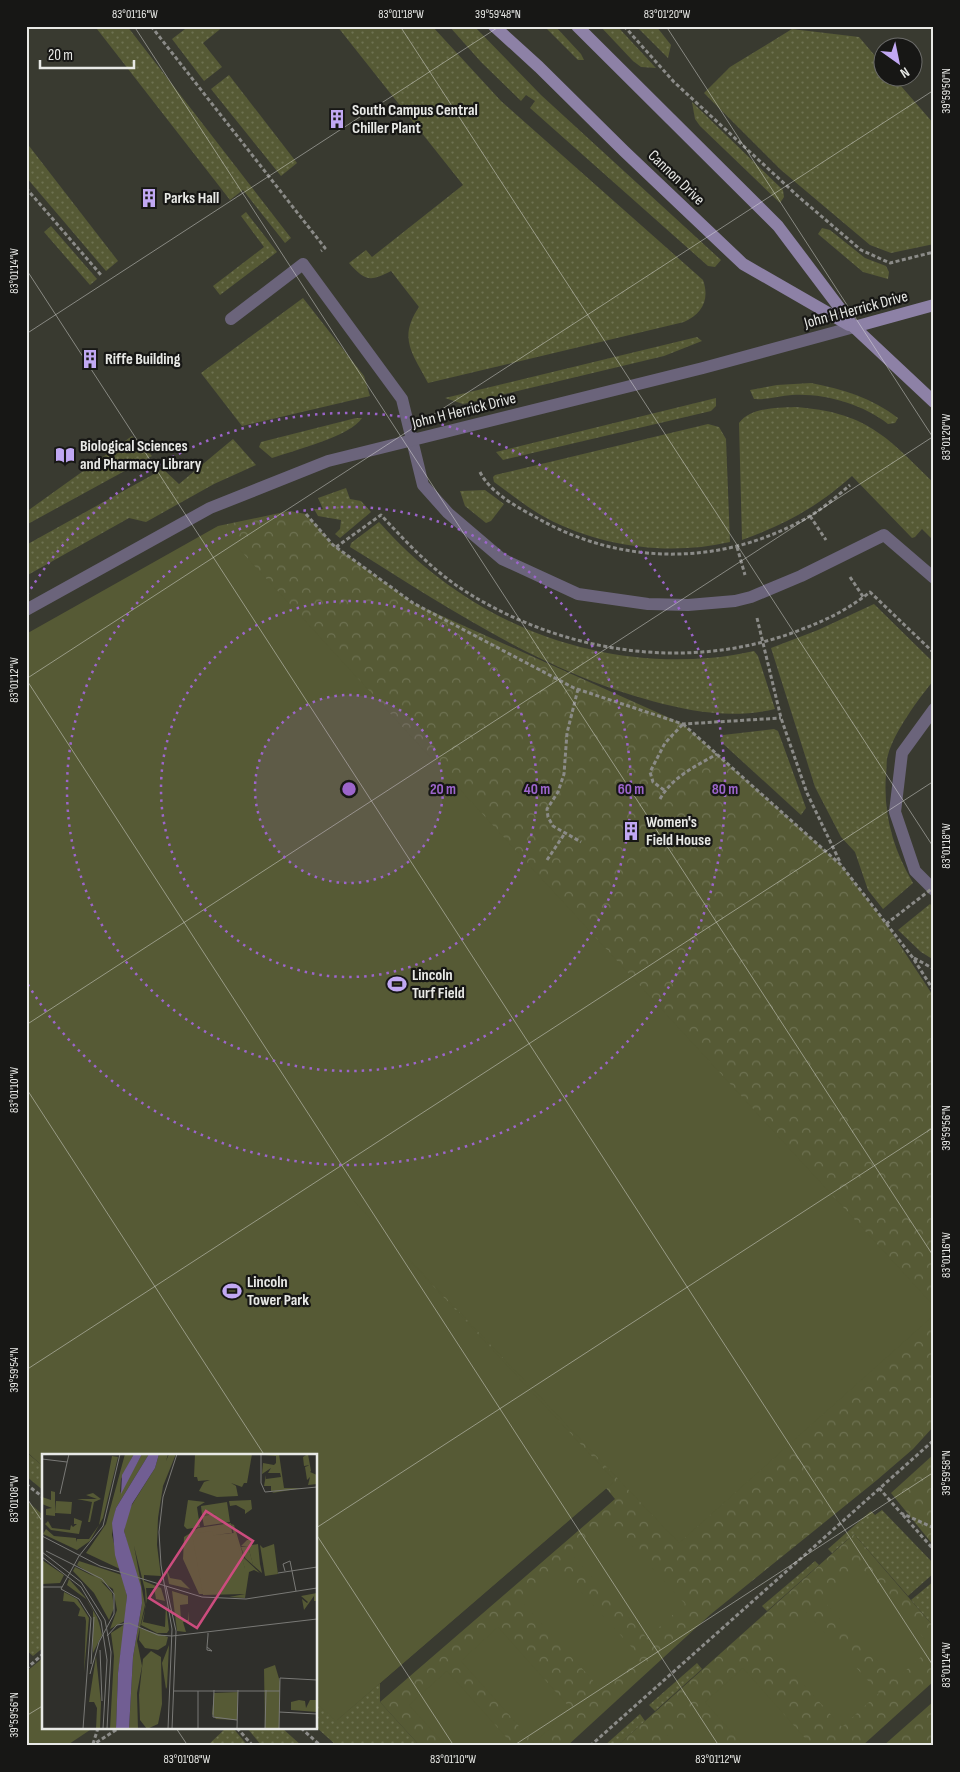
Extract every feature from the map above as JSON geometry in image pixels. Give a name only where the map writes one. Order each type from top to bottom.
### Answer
[{"type":"street","name":"Cannon Drive","points":[[494,26],[743,264],[854,327]]},
{"type":"street","name":"Cannon Drive","points":[[577,26],[778,226],[854,327],[934,402]]},
{"type":"street","points":[[231,319],[303,264],[402,399],[423,485],[448,513],[502,559],[578,594],[648,604],[735,602],[801,576],[884,535],[934,578]]},
{"type":"street","name":"John H Herrick Drive","points":[[26,610],[210,508],[328,461],[723,363],[934,305]]},
{"type":"street","points":[[934,709],[902,753],[895,812],[914,870],[934,889]]},
{"type":"path","points":[[151,26],[325,248],[303,264]]},
{"type":"path","points":[[624,26],[674,82],[800,198],[861,250],[890,262],[934,252]]},
{"type":"path","points":[[26,188],[101,275]]},
{"type":"path","points":[[480,472],[484,480],[519,508],[557,529],[612,548],[648,553],[711,553],[737,548],[774,534],[810,516],[850,485]]},
{"type":"path","points":[[306,514],[336,548],[413,604],[492,647],[578,689],[683,724],[781,718]]},
{"type":"path","points":[[336,548],[381,515]]},
{"type":"path","points":[[810,516],[827,543]]},
{"type":"path","points":[[737,548],[745,575]]},
{"type":"path","points":[[848,574],[864,598]]},
{"type":"path","points":[[755,614],[768,654],[781,718],[808,793],[841,865]]},
{"type":"path","points":[[578,689],[567,734],[564,774],[558,792],[547,809],[548,818],[553,826],[581,842]]},
{"type":"path","points":[[683,724],[841,865],[913,958],[934,991]]},
{"type":"path","points":[[664,790],[653,782],[650,772],[665,743],[683,724]]},
{"type":"path","points":[[660,799],[664,790],[686,770],[717,754]]},
{"type":"path","points":[[548,860],[565,832]]},
{"type":"path","points":[[886,924],[934,889]]},
{"type":"path","points":[[913,958],[934,969]]},
{"type":"path","points":[[590,1746],[934,1440]]},
{"type":"path","points":[[26,1484],[42,1496]]},
{"type":"path","points":[[879,1488],[934,1550]]},
{"type":"path","points":[[901,1513],[934,1528]]},
{"type":"path","points":[[26,1668],[42,1655]]},
{"type":"path","points":[[92,1745],[97,1730]]},
{"type":"path","points":[[92,1745],[116,1730]]},
{"type":"path","points":[[239,1730],[253,1746]]},
{"type":"path","points":[[303,1730],[321,1746]]},
{"type":"shaded area","points":[[26,26],[934,26],[934,1746],[26,1746]]},
{"type":"green space","points":[[101,26],[127,26],[291,238],[285,243],[243,190],[230,200],[97,29]]},
{"type":"green space","points":[[189,26],[224,26],[203,43],[222,67],[204,81],[172,39]]},
{"type":"green space","points":[[337,26],[432,26],[501,101],[703,280],[706,294],[700,310],[696,315],[684,322],[428,383],[413,354],[408,337],[409,328],[419,307],[391,271],[378,277],[368,278],[359,273],[349,263],[366,250],[372,257],[463,185]]},
{"type":"green space","points":[[449,26],[474,26],[541,95],[721,260],[715,267],[708,266],[530,108],[535,101],[526,95],[521,101],[481,62]]},
{"type":"green space","points":[[544,26],[555,26],[581,54],[584,60],[578,60]]},
{"type":"green space","points":[[600,26],[617,26],[656,68],[641,67],[633,61]]},
{"type":"green space","points":[[636,26],[656,26],[671,45],[668,58]]},
{"type":"green space","points":[[792,29],[859,37],[872,52],[872,88],[903,88],[934,124],[934,244],[891,253],[870,245],[781,170],[704,93],[730,67]]},
{"type":"green space","points":[[229,75],[297,163],[281,176],[211,89]]},
{"type":"green space","points":[[692,102],[783,190],[784,197],[780,203],[700,126],[695,119]]},
{"type":"green space","points":[[26,142],[118,261],[106,271],[26,177]]},
{"type":"green space","points":[[246,212],[277,252],[220,295],[213,286],[264,247],[241,216]]},
{"type":"green space","points":[[51,226],[97,279],[90,285],[44,232]]},
{"type":"green space","points":[[822,228],[830,230],[865,258],[886,266],[889,272],[888,279],[863,272],[818,234]]},
{"type":"green space","points":[[303,298],[364,376],[370,396],[242,426],[201,373]]},
{"type":"green space","points":[[697,337],[702,341],[664,356],[463,404],[445,398]]},
{"type":"green space","points":[[811,383],[857,395],[878,405],[898,418],[895,423],[888,424],[867,411],[843,401],[817,396],[792,395],[754,399],[750,390],[777,385]]},
{"type":"green space","points":[[716,398],[716,406],[711,411],[503,460],[496,452]]},
{"type":"green space","points":[[795,407],[840,414],[858,421],[888,440],[917,466],[934,483],[934,541],[922,529],[912,538],[852,476],[826,497],[800,514],[773,528],[742,540],[739,423],[750,414],[758,411]]},
{"type":"green space","points":[[362,418],[347,431],[308,447],[272,458],[259,447],[261,442]]},
{"type":"green space","points":[[708,424],[719,427],[726,439],[730,542],[684,548],[660,548],[613,542],[569,529],[548,519],[494,482],[493,477],[495,475]]},
{"type":"green space","points":[[132,436],[152,456],[26,525],[26,512]]},
{"type":"green space","points":[[233,439],[256,465],[214,484],[146,522],[129,518],[26,576],[26,545],[163,469],[179,484]]},
{"type":"green space","points":[[346,488],[350,499],[361,501],[371,512],[340,538],[335,534],[340,529],[341,520],[318,516],[314,509],[323,509],[318,498]]},
{"type":"green space","points":[[485,490],[504,504],[491,521],[486,523],[465,506],[460,491]]},
{"type":"green space","points":[[289,511],[306,514],[333,545],[413,603],[683,724],[841,865],[886,924],[934,997],[934,1426],[913,1449],[877,1480],[711,1614],[567,1746],[420,1746],[380,1702],[615,1499],[606,1488],[336,1721],[318,1705],[318,1454],[42,1454],[42,1465],[26,1451],[218,526]]},
{"type":"green space","points":[[379,522],[412,556],[448,585],[487,609],[528,629],[571,644],[616,654],[662,659],[715,658],[754,651],[758,656],[775,709],[744,714],[728,714],[667,705],[611,688],[533,655],[459,614],[350,547],[351,543]]},
{"type":"green space","name":"Lincoln Turf Field","points":[[218,526],[934,1306],[934,1315],[679,1543],[352,1199],[615,1481],[336,1721],[318,1705],[318,1454],[42,1454],[42,1465],[26,1451],[26,634]]},
{"type":"green space","points":[[874,604],[934,663],[934,680],[901,726],[887,757],[885,789],[888,817],[895,844],[913,883],[883,909],[868,890],[855,852],[841,837],[815,787],[771,648],[818,630]]},
{"type":"green space","points":[[774,729],[778,731],[806,808],[801,815],[720,741],[723,735]]},
{"type":"green space","points":[[930,904],[934,908],[934,960],[921,952],[898,930]]},
{"type":"green space","points":[[26,1452],[42,1465],[42,1489],[26,1476]]},
{"type":"green space","points":[[934,1454],[934,1546],[891,1493]]},
{"type":"green space","points":[[26,1500],[42,1514],[42,1649],[33,1656],[26,1650]]},
{"type":"green space","points":[[882,1510],[934,1564],[934,1573],[908,1596],[854,1534],[832,1553],[828,1549],[871,1511],[875,1515]]},
{"type":"green space","points":[[611,1523],[685,1604],[647,1638],[574,1557]]},
{"type":"green space","points":[[854,1534],[934,1627],[934,1681],[862,1746],[617,1746]]},
{"type":"green space","points":[[815,1561],[819,1565],[767,1611],[762,1606]]},
{"type":"green space","points":[[859,1565],[932,1647],[895,1680],[822,1599]]},
{"type":"green space","points":[[561,1570],[635,1651],[597,1685],[524,1604]]},
{"type":"green space","points":[[934,1581],[934,1627],[911,1600]]},
{"type":"green space","points":[[806,1612],[879,1693],[842,1727],[768,1645]]},
{"type":"green space","points":[[498,1627],[571,1709],[534,1743],[461,1661]]},
{"type":"green space","points":[[42,1659],[42,1730],[90,1730],[66,1746],[26,1746],[26,1672]]},
{"type":"green space","points":[[697,1663],[702,1669],[655,1711],[649,1705]]},
{"type":"green space","points":[[743,1668],[812,1746],[744,1746],[705,1702]]},
{"type":"green space","points":[[447,1671],[514,1746],[446,1746],[409,1705]]},
{"type":"green space","points":[[380,1683],[380,1702],[420,1746],[337,1746],[318,1729],[318,1705],[337,1720]]},
{"type":"green space","points":[[934,1701],[934,1746],[883,1746]]},
{"type":"green space","points":[[640,1714],[645,1721],[617,1746],[604,1746]]},
{"type":"green space","points":[[691,1714],[719,1746],[656,1746]]},
{"type":"green space","points":[[224,1730],[235,1730],[248,1746],[207,1746]]},
{"type":"green space","points":[[249,1730],[284,1730],[302,1746],[262,1746]]},
{"type":"place","name":"South Campus Central Chiller Plant","points":[[337,119]]},
{"type":"place","name":"Parks Hall","points":[[149,198]]},
{"type":"place","name":"Riffe Building","points":[[90,359]]},
{"type":"place","name":"Biological Sciences and Pharmacy Library","points":[[65,455]]},
{"type":"place","name":"Women's Field House","points":[[631,831]]},
{"type":"place","name":"Lincoln Turf Field","points":[[397,984]]},
{"type":"place","name":"Lincoln Tower Park","points":[[232,1291]]}]
